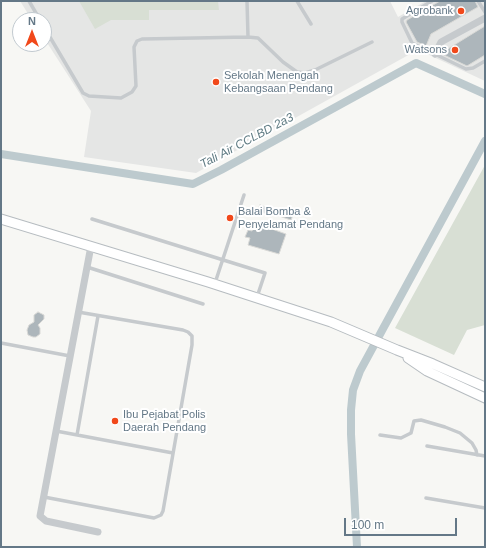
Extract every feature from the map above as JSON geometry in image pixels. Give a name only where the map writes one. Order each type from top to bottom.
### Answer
[{"type":"main road","points":[[1,219],[215,284],[331,322],[485,386]]},
{"type":"main road","points":[[392,348],[427,371],[485,398]]},
{"type":"street","points":[[434,54],[441,42],[485,18]]},
{"type":"street","points":[[91,246],[40,513],[43,520],[98,532]]},
{"type":"lane","points":[[29,1],[35,12]]},
{"type":"lane","points":[[247,1],[248,36]]},
{"type":"lane","points":[[297,1],[311,24]]},
{"type":"lane","points":[[432,1],[404,17],[402,21],[412,43],[469,69],[485,61]]},
{"type":"lane","points":[[478,1],[485,12]]},
{"type":"lane","points":[[52,41],[83,93],[89,96],[121,98],[132,92],[136,86],[134,47],[137,41],[142,39],[248,36],[258,38],[283,62],[297,72],[305,73],[315,70],[372,42]]},
{"type":"lane","points":[[215,284],[244,195]]},
{"type":"lane","points":[[92,219],[265,273],[257,298]]},
{"type":"lane","points":[[87,267],[203,304]]},
{"type":"lane","points":[[44,497],[150,518],[158,517],[163,511],[192,345],[192,336],[183,330],[78,312]]},
{"type":"lane","points":[[77,435],[98,316]]},
{"type":"lane","points":[[1,343],[70,356]]},
{"type":"lane","points":[[380,435],[401,438],[404,437],[411,433],[414,421],[421,420],[440,425],[460,433],[472,443],[477,455]]},
{"type":"lane","points":[[56,431],[173,453]]},
{"type":"lane","points":[[427,446],[485,456]]},
{"type":"lane","points":[[426,498],[485,508]]},
{"type":"shaded area","name":"Sekolah Menengah Kebangsaan Pendang","points":[[20,1],[390,1],[398,17],[426,1],[485,1],[485,81],[410,46],[412,53],[196,173],[84,157],[91,111],[52,50],[52,12],[27,12]]},
{"type":"shaded area","points":[[79,1],[218,1],[219,10],[149,10],[149,20],[111,20],[95,29]]},
{"type":"shaded area","points":[[485,165],[485,325],[467,330],[454,355],[395,328]]},
{"type":"building","points":[[440,1],[475,1],[478,7],[431,34],[426,46],[417,42],[406,22]]},
{"type":"building","points":[[485,26],[485,55],[467,66],[444,55],[446,50]]},
{"type":"building","points":[[260,205],[272,209],[270,215],[257,211]]},
{"type":"building","points":[[275,209],[293,215],[291,220],[273,214]]},
{"type":"building","points":[[255,223],[286,234],[279,254],[248,245],[250,238],[245,237],[248,230],[252,231]]},
{"type":"building","points":[[38,312],[44,315],[44,319],[38,325],[40,328],[40,334],[33,337],[28,335],[27,330],[29,325],[34,322],[34,315]]},
{"type":"waterway","name":"Tali Air CCLBD 2a3","points":[[1,154],[193,184],[416,63],[485,94]]},
{"type":"waterway","name":"Tali Air CCLBD 2a3","points":[[357,547],[351,434],[353,390],[360,371],[485,141]]},
{"type":"place","name":"Agrobank","points":[[461,11]]},
{"type":"place","name":"Watsons","points":[[455,50]]},
{"type":"place","name":"Sekolah Menengah Kebangsaan Pendang","points":[[216,82]]},
{"type":"place","name":"Balai Bomba & Penyelamat Pendang","points":[[230,218]]},
{"type":"place","name":"Ibu Pejabat Polis Daerah Pendang","points":[[115,421]]}]
